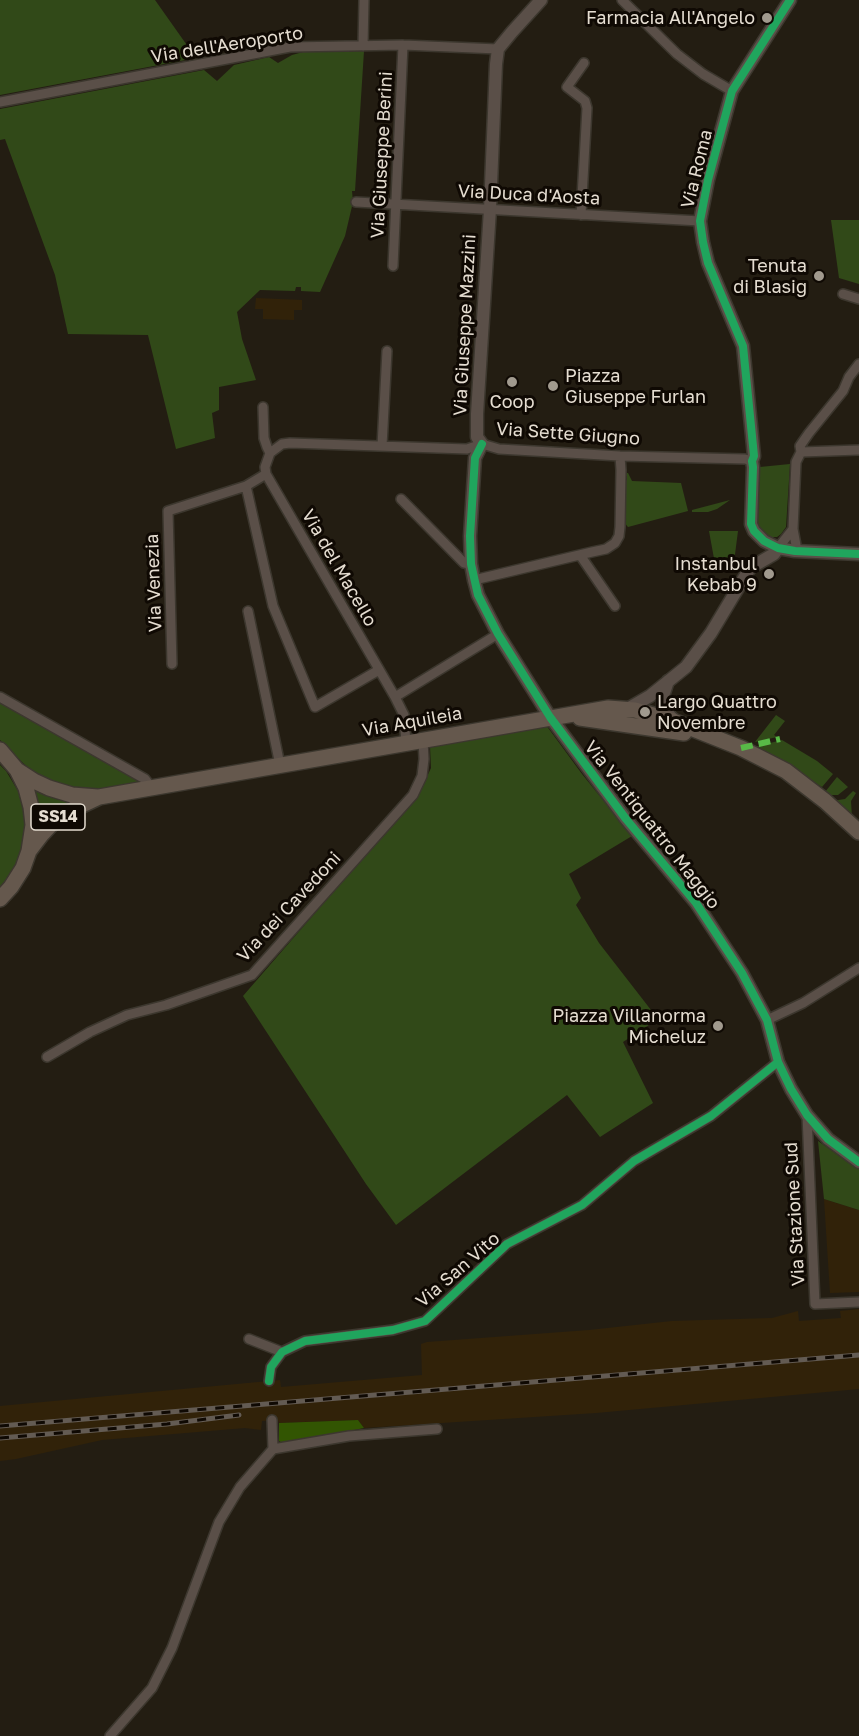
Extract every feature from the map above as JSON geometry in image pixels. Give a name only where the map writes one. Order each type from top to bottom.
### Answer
[{"type":"main road","points":[[550,717],[608,708],[628,709],[676,722],[738,747],[786,771],[825,801],[859,832]]},
{"type":"main road","name":"Via Aquileia","points":[[29,851],[59,816],[99,797],[550,717]]},
{"type":"main road","points":[[550,717],[579,718],[676,731],[738,747]]},
{"type":"main road","name":"SS14","points":[[0,750],[17,770],[26,788],[33,825],[29,851],[23,868],[0,899]]},
{"type":"main road","name":"Via Aquileia","points":[[17,770],[49,788],[72,795],[99,797]]},
{"type":"street","points":[[363,46],[364,0]]},
{"type":"street","points":[[498,50],[541,0]]},
{"type":"street","points":[[621,0],[677,54],[703,74],[732,91]]},
{"type":"street","name":"Via Roma","points":[[778,548],[760,538],[751,524],[754,456],[743,346],[708,263],[700,221],[708,180],[732,91],[790,0]]},
{"type":"street","name":"Via dell'Aeroporto","points":[[0,102],[290,47],[403,45],[498,50]]},
{"type":"street","name":"Via Giuseppe Berini","points":[[393,266],[403,45]]},
{"type":"street","name":"Via Giuseppe Mazzini","points":[[498,50],[477,414],[477,437],[482,444],[475,458],[470,536],[471,564],[478,595],[498,634],[550,717]]},
{"type":"street","points":[[581,215],[587,108],[585,101],[567,87],[584,63]]},
{"type":"street","name":"Via Duca d'Aosta","points":[[356,202],[700,221]]},
{"type":"street","points":[[843,294],[859,299]]},
{"type":"street","points":[[382,446],[387,351]]},
{"type":"street","points":[[795,551],[793,529],[796,462],[801,452],[800,446],[843,392],[849,377],[859,364]]},
{"type":"street","points":[[263,407],[264,438],[270,453],[265,467],[266,474]]},
{"type":"street","name":"Via Sette Giugno","points":[[270,453],[282,444],[290,443],[467,449],[482,444],[499,449],[752,461]]},
{"type":"street","points":[[801,452],[859,450]]},
{"type":"street","points":[[474,580],[612,546],[618,540],[620,527],[620,456]]},
{"type":"street","name":"Via Venezia","points":[[172,664],[168,512],[246,486],[266,474]]},
{"type":"street","name":"Via del Macello","points":[[266,474],[395,697],[404,715],[406,743]]},
{"type":"street","points":[[246,486],[273,606],[315,707],[379,670]]},
{"type":"street","points":[[401,499],[464,563],[471,564]]},
{"type":"street","points":[[579,718],[619,713],[628,709],[650,696],[686,667],[711,633],[750,568],[774,554],[793,529]]},
{"type":"street","points":[[778,548],[859,554]]},
{"type":"street","points":[[580,555],[615,606]]},
{"type":"street","points":[[248,611],[280,765]]},
{"type":"street","points":[[395,697],[498,634]]},
{"type":"street","points":[[668,681],[663,696],[663,705],[666,712],[676,722]]},
{"type":"street","points":[[0,697],[145,779],[151,787]]},
{"type":"street","name":"Via Ventiquattro Maggio","points":[[550,717],[626,819],[696,903],[742,972],[767,1020],[778,1062],[807,1115],[828,1139],[859,1162]]},
{"type":"street","name":"Via dei Cavedoni","points":[[47,1057],[90,1032],[127,1015],[166,1005],[252,975],[413,795],[422,776],[423,740]]},
{"type":"street","points":[[767,1020],[803,1003],[859,968]]},
{"type":"street","name":"Via San Vito","points":[[282,1352],[305,1341],[393,1330],[425,1320],[507,1244],[582,1205],[634,1161],[711,1116],[778,1062]]},
{"type":"street","name":"Via Stazione Sud","points":[[807,1115],[815,1304],[859,1302]]},
{"type":"street","points":[[249,1339],[282,1352],[271,1367],[270,1381]]},
{"type":"street","points":[[272,1420],[273,1449]]},
{"type":"street","points":[[110,1736],[152,1688],[172,1648],[219,1522],[240,1486],[273,1449],[349,1436],[437,1429]]},
{"type":"shaded area","points":[[256,298],[302,300],[302,310],[294,310],[294,320],[263,319],[263,309],[255,309]]},
{"type":"shaded area","points":[[824,1199],[859,1210],[859,1292],[830,1293]]},
{"type":"shaded area","points":[[859,1309],[859,1389],[596,1413],[364,1428],[358,1420],[279,1423],[278,1420],[262,1421],[261,1430],[245,1428],[102,1440],[0,1461],[0,1406],[280,1380],[281,1387],[422,1375],[421,1344],[427,1342],[589,1330],[672,1321],[772,1318],[798,1311],[799,1321],[841,1318],[840,1311]]},
{"type":"green space","points":[[0,0],[155,0],[196,58],[0,95]]},
{"type":"green space","points":[[364,51],[353,202],[345,236],[320,292],[301,291],[301,287],[296,287],[295,291],[260,290],[237,312],[242,339],[256,380],[219,387],[219,410],[212,413],[215,438],[176,449],[148,335],[68,334],[55,275],[5,139],[0,140],[0,109],[204,70],[217,81],[234,65],[269,57],[278,63],[303,52]]},
{"type":"green space","points":[[831,220],[859,220],[859,284],[839,278]]},
{"type":"green space","points":[[790,464],[786,527],[777,537],[768,537],[757,527],[760,467]]},
{"type":"green space","points":[[625,473],[628,473],[632,481],[681,483],[688,511],[628,527],[622,520],[624,481],[627,480]]},
{"type":"green space","points":[[730,500],[708,512],[692,512],[692,510]]},
{"type":"green space","points":[[709,531],[738,531],[734,562],[715,564]]},
{"type":"green space","points":[[0,702],[135,778],[138,783],[89,791],[73,791],[40,778],[0,740]]},
{"type":"green space","points":[[776,715],[785,721],[774,735],[777,737],[755,742]]},
{"type":"green space","points":[[546,725],[632,836],[569,874],[581,898],[576,905],[599,943],[658,1019],[623,1042],[653,1103],[600,1137],[567,1095],[396,1225],[366,1184],[243,996],[420,792],[431,768],[430,746]]},
{"type":"green space","points":[[782,740],[817,761],[833,774],[822,787],[754,747]]},
{"type":"green space","points":[[0,765],[18,791],[24,813],[24,837],[18,862],[7,882],[0,889]]},
{"type":"green space","points":[[837,777],[848,787],[838,795],[825,792]]},
{"type":"green space","points":[[34,788],[56,799],[69,802],[41,829]]},
{"type":"green space","points":[[853,791],[856,793],[851,801],[852,818],[832,801],[845,799]]},
{"type":"green space","points":[[818,1141],[859,1169],[859,1210],[824,1199]]},
{"type":"green space","points":[[358,1420],[364,1428],[284,1444],[279,1441],[279,1423]]},
{"type":"railway","points":[[0,1426],[859,1355]]},
{"type":"railway","points":[[0,1438],[167,1424],[239,1415]]},
{"type":"marked path","points":[[741,748],[780,739]]},
{"type":"cycle path","points":[[790,0],[732,91],[708,180],[700,221],[708,263],[743,346],[754,456],[751,524],[754,531],[764,541],[778,548],[859,554]]},
{"type":"cycle path","points":[[482,444],[475,458],[470,536],[471,564],[478,595],[498,634],[550,717],[626,819],[696,903],[742,973],[767,1020],[778,1062],[807,1115],[828,1139],[859,1162]]},
{"type":"cycle path","points":[[269,1381],[271,1367],[282,1352],[305,1341],[393,1330],[425,1321],[507,1244],[582,1205],[634,1161],[711,1116],[778,1062]]},
{"type":"place","name":"Farmacia All'Angelo","points":[[767,18]]},
{"type":"place","name":"Tenuta di Blasig","points":[[819,276]]},
{"type":"place","name":"Coop","points":[[512,382]]},
{"type":"place","name":"Piazza Giuseppe Furlan","points":[[553,386]]},
{"type":"place","name":"Instanbul Kebab 9","points":[[769,574]]},
{"type":"place","name":"Largo Quattro Novembre","points":[[645,712]]},
{"type":"place","name":"Piazza Villanorma Micheluz","points":[[718,1026]]}]
